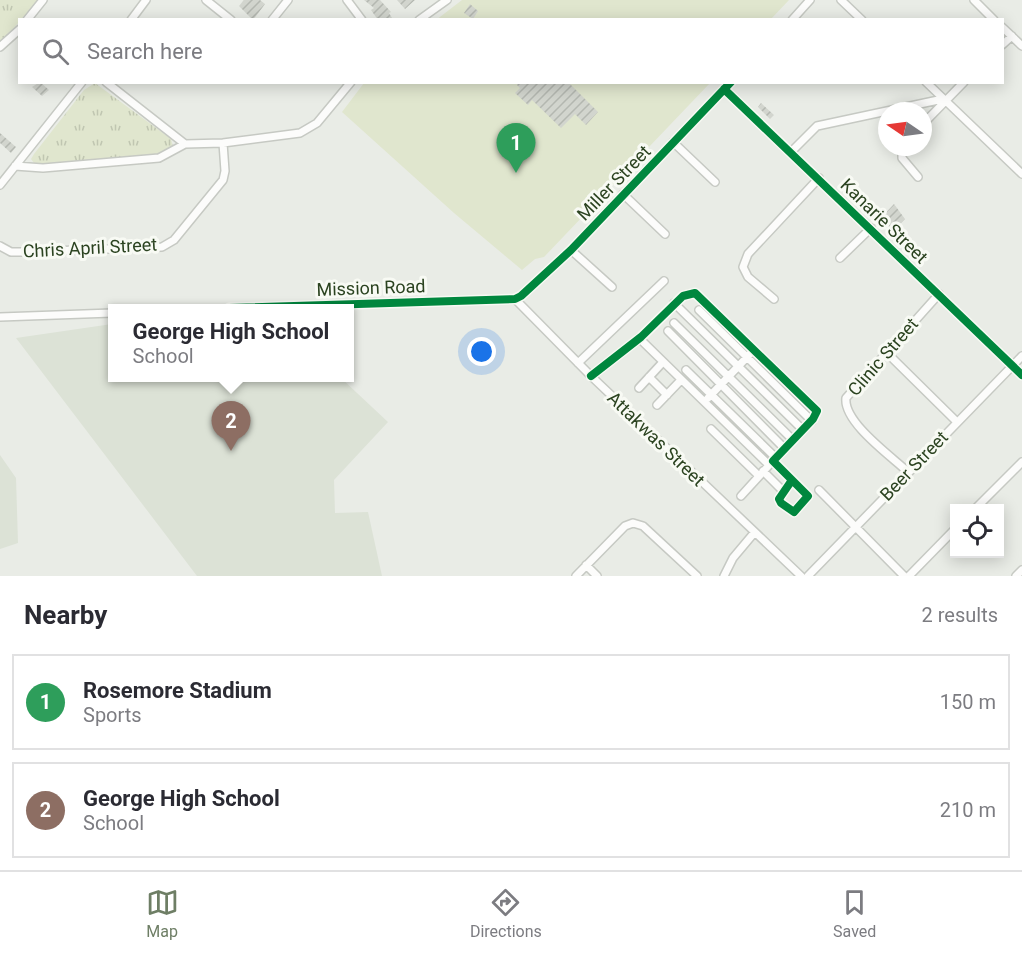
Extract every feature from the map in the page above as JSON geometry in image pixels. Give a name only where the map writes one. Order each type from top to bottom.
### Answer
[{"type":"street","points":[[29,18],[43,0]]},
{"type":"street","points":[[132,18],[146,0]]},
{"type":"street","points":[[206,0],[228,18]]},
{"type":"street","points":[[274,18],[288,0]]},
{"type":"street","points":[[347,0],[360,18]]},
{"type":"street","points":[[422,18],[447,0]]},
{"type":"street","points":[[794,18],[810,0]]},
{"type":"street","points":[[842,0],[859,18]]},
{"type":"street","points":[[974,0],[992,18]]},
{"type":"street","points":[[1004,29],[1022,46]]},
{"type":"street","points":[[0,47],[18,30]]},
{"type":"street","points":[[1004,43],[1012,36]]},
{"type":"street","points":[[0,185],[80,84]]},
{"type":"street","points":[[109,84],[185,144]]},
{"type":"street","points":[[15,166],[43,168],[159,158],[185,144],[223,143],[300,133],[317,123],[349,84]]},
{"type":"street","name":"Miller Street","points":[[514,299],[526,293],[571,250],[729,84]]},
{"type":"street","points":[[928,84],[1022,174]]},
{"type":"street","points":[[932,114],[962,84]]},
{"type":"street","name":"Kanarie Street","points":[[724,89],[1022,375]]},
{"type":"street","points":[[791,152],[817,126],[944,100]]},
{"type":"street","points":[[673,142],[715,182]]},
{"type":"street","name":"Chris April Street","points":[[0,246],[11,252],[162,247],[174,240],[219,186],[225,171],[223,143]]},
{"type":"street","points":[[902,156],[918,177]]},
{"type":"street","points":[[774,298],[748,277],[742,267],[744,261],[819,178]]},
{"type":"street","points":[[623,194],[665,234]]},
{"type":"street","points":[[840,258],[871,228]]},
{"type":"street","points":[[571,250],[612,286]]},
{"type":"street","points":[[578,363],[664,281]]},
{"type":"street","points":[[591,376],[639,338],[674,303],[687,293],[695,293],[815,408],[817,413],[741,496]]},
{"type":"street","name":"Clinic Street","points":[[908,472],[852,419],[845,407],[848,393],[939,294]]},
{"type":"street","name":"Mission Road","points":[[354,305],[514,299]]},
{"type":"street","name":"Attakwas Street","points":[[514,299],[591,376],[801,576]]},
{"type":"street","points":[[674,303],[803,430]]},
{"type":"street","points":[[699,310],[812,421]]},
{"type":"street","points":[[0,317],[108,313]]},
{"type":"street","points":[[674,323],[793,440]]},
{"type":"street","points":[[717,346],[734,329]]},
{"type":"street","points":[[668,331],[785,449]]},
{"type":"street","points":[[691,354],[708,337]]},
{"type":"street","points":[[639,338],[738,434],[772,462],[792,480],[808,496],[794,512],[780,503],[779,497],[792,480]]},
{"type":"street","points":[[704,402],[754,350]]},
{"type":"street","points":[[886,352],[957,422]]},
{"type":"street","name":"Beer Street","points":[[808,576],[1022,356]]},
{"type":"street","points":[[639,388],[663,362]]},
{"type":"street","points":[[686,370],[772,462]]},
{"type":"street","points":[[649,377],[667,395]]},
{"type":"street","points":[[657,405],[681,380]]},
{"type":"street","points":[[711,429],[783,491]]},
{"type":"street","points":[[728,445],[738,434]]},
{"type":"street","points":[[980,504],[1022,462]]},
{"type":"street","points":[[819,490],[904,576]]},
{"type":"street","points":[[576,576],[625,526],[633,523],[643,526],[697,576]]},
{"type":"street","points":[[724,576],[733,558],[754,533]]},
{"type":"street","points":[[909,576],[950,534]]},
{"type":"street","points":[[586,565],[597,576]]},
{"type":"street","points":[[1016,576],[1022,570]]},
{"type":"shaded area","points":[[108,325],[108,382],[345,382],[388,422],[334,480],[335,513],[368,512],[382,576],[197,576],[16,338]]},
{"type":"shaded area","points":[[0,455],[16,478],[18,543],[0,549]]},
{"type":"green space","points":[[0,0],[38,0],[22,18],[18,18],[18,23],[0,44]]},
{"type":"green space","points":[[462,0],[789,0],[772,18],[439,18]]},
{"type":"green space","points":[[96,84],[171,139],[173,147],[160,154],[41,165],[34,163],[31,159],[34,154],[84,90]]},
{"type":"green space","points":[[363,84],[709,84],[544,257],[535,259],[522,270],[454,213],[342,112]]},
{"type":"building","points":[[244,0],[260,0],[265,4],[254,18],[251,18],[239,6]]},
{"type":"building","points":[[364,0],[380,0],[391,12],[389,13],[392,18],[377,18],[371,10],[374,8]]},
{"type":"building","points":[[397,0],[415,0],[405,9]]},
{"type":"building","points":[[470,4],[478,11],[474,18],[464,13]]},
{"type":"building","points":[[42,84],[49,90],[42,96],[32,87]]},
{"type":"building","points":[[570,84],[598,112],[586,125],[575,114],[561,128],[532,100],[528,105],[515,93],[520,88],[517,85]]},
{"type":"building","points":[[761,103],[774,115],[770,119],[758,107]]},
{"type":"building","points":[[0,133],[16,147],[11,153],[0,143]]},
{"type":"building","points":[[894,204],[905,219],[899,225],[895,222],[893,224],[897,227],[891,234],[880,219]]},
{"type":"cycle path","points":[[354,304],[515,299],[521,296],[571,250],[729,84]]},
{"type":"cycle path","points":[[724,89],[1022,375]]},
{"type":"cycle path","points":[[591,376],[641,337],[683,296],[695,293],[817,411],[813,419],[773,461],[808,496],[794,512],[779,499],[792,480]]},
{"type":"place","name":"Rosemore Stadium","points":[[516,173]]},
{"type":"place","name":"George High School","points":[[231,451]]}]
